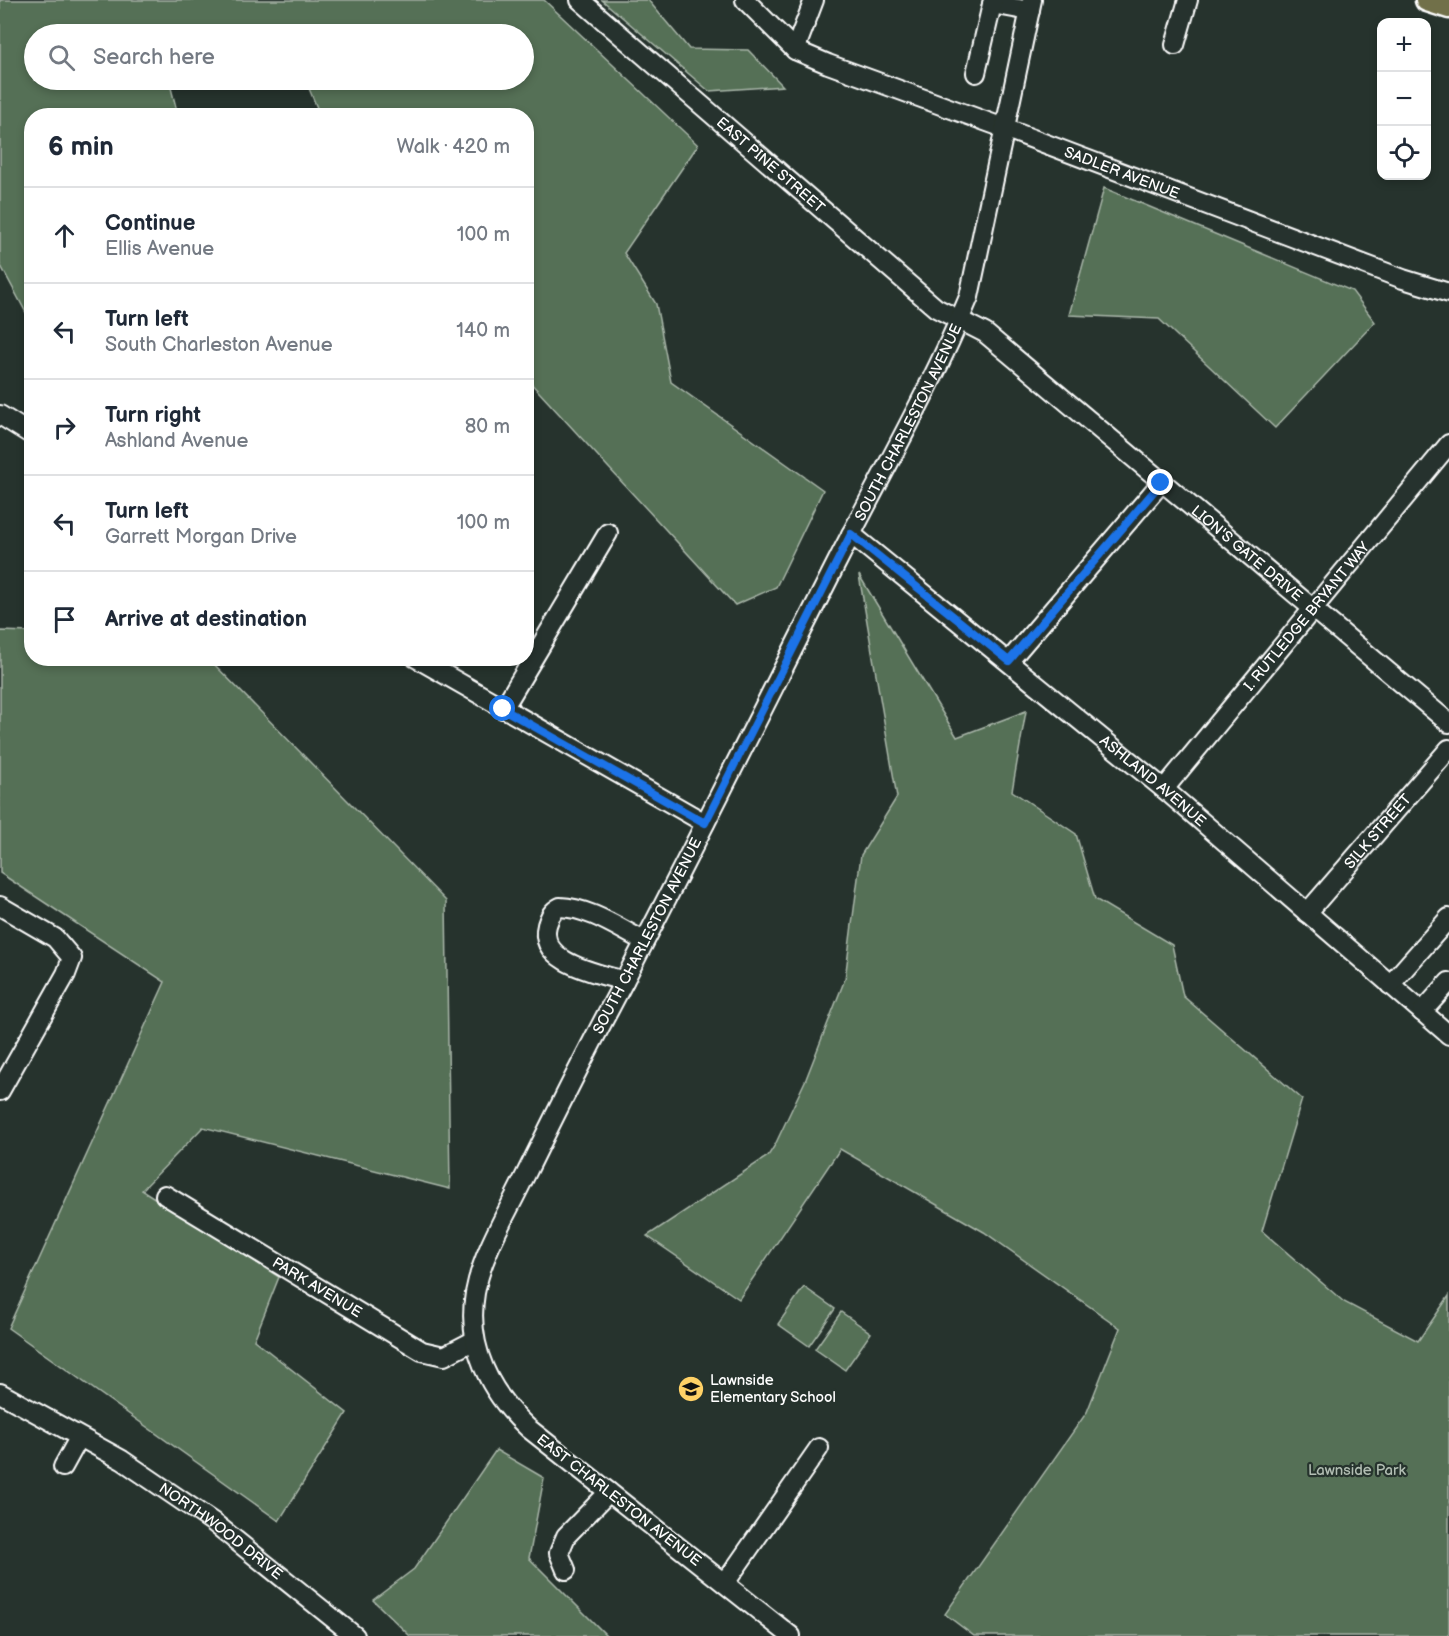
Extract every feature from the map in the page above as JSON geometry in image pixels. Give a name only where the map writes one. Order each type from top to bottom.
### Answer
[{"type":"main road","points":[[1427,0],[1449,7]]},
{"type":"street","points":[[745,0],[795,50],[814,0]]},
{"type":"street","points":[[1175,45],[1188,0]]},
{"type":"street","name":"EAST PINE STREET","points":[[582,2],[936,308],[960,320]]},
{"type":"street","points":[[976,73],[993,2],[1031,6]]},
{"type":"street","name":"SOUTH CHARLESTON AVENUE","points":[[475,1340],[475,1292],[492,1243],[851,534],[911,424],[960,320],[969,297],[1031,6]]},
{"type":"street","name":"SADLER AVENUE","points":[[795,50],[1403,279],[1449,293]]},
{"type":"street","name":"LION'S GATE DRIVE","points":[[960,320],[984,333],[1449,723]]},
{"type":"street","points":[[0,415],[24,430]]},
{"type":"street","name":"I. RUTLEDGE BRYANT WAY","points":[[1164,789],[1449,444]]},
{"type":"street","points":[[1009,661],[1161,483]]},
{"type":"street","points":[[534,657],[608,532]]},
{"type":"street","name":"ASHLAND AVENUE","points":[[851,534],[1164,789],[1449,1035]]},
{"type":"street","points":[[430,666],[705,823]]},
{"type":"street","points":[[503,709],[529,666]]},
{"type":"street","name":"SILK STREET","points":[[1307,913],[1449,748]]},
{"type":"street","points":[[0,906],[55,938],[72,958],[66,974],[0,1090]]},
{"type":"street","points":[[624,981],[567,962],[555,954],[548,946],[546,930],[550,916],[560,907],[570,907],[597,917],[644,941]]},
{"type":"street","points":[[1390,985],[1449,918]]},
{"type":"street","points":[[1422,1012],[1449,982]]},
{"type":"street","name":"PARK AVENUE","points":[[165,1195],[422,1352],[444,1356],[475,1340]]},
{"type":"street","name":"EAST CHARLESTON AVENUE","points":[[475,1340],[493,1389],[509,1410],[791,1636]]},
{"type":"street","name":"NORTHWOOD DRIVE","points":[[0,1393],[122,1460],[213,1522],[345,1633]]},
{"type":"street","points":[[63,1467],[79,1438]]},
{"type":"street","points":[[725,1583],[819,1448]]},
{"type":"street","points":[[566,1570],[559,1553],[566,1536],[609,1492]]},
{"type":"green space","points":[[0,0],[544,0],[698,145],[624,253],[656,304],[671,382],[823,490],[776,587],[735,605],[534,387],[534,108],[317,108],[310,90],[534,90],[534,24],[24,24],[24,90],[172,90],[176,108],[24,108],[24,309],[0,264]]},
{"type":"green space","points":[[602,0],[648,0],[689,49],[748,50],[783,86],[709,91]]},
{"type":"green space","points":[[1104,188],[1352,291],[1375,322],[1275,428],[1159,319],[1069,315]]},
{"type":"green space","name":"Lawnside Park","points":[[859,575],[957,737],[1026,711],[1012,791],[1076,834],[1095,899],[1172,945],[1183,996],[1302,1099],[1262,1231],[1344,1302],[1418,1341],[1449,1296],[1449,1636],[974,1636],[945,1614],[1087,1412],[1120,1328],[984,1232],[840,1149],[739,1299],[647,1236],[768,1156],[806,1079],[845,979],[861,855],[897,797]]},
{"type":"green space","points":[[0,631],[24,632],[24,666],[216,666],[446,901],[450,1189],[203,1127],[142,1190],[279,1277],[254,1340],[347,1413],[279,1521],[8,1328],[165,982],[0,873]]},
{"type":"green space","points":[[804,1287],[835,1309],[809,1346],[778,1324]]},
{"type":"green space","points":[[841,1312],[871,1333],[845,1370],[815,1349]]},
{"type":"green space","points":[[496,1450],[544,1478],[529,1558],[607,1636],[410,1636],[373,1600],[414,1569]]},
{"type":"place","name":"Lawnside Elementary School","points":[[691,1389]]},
{"type":"route","points":[[503,709],[705,823],[851,534],[1009,661],[1161,483]]}]
